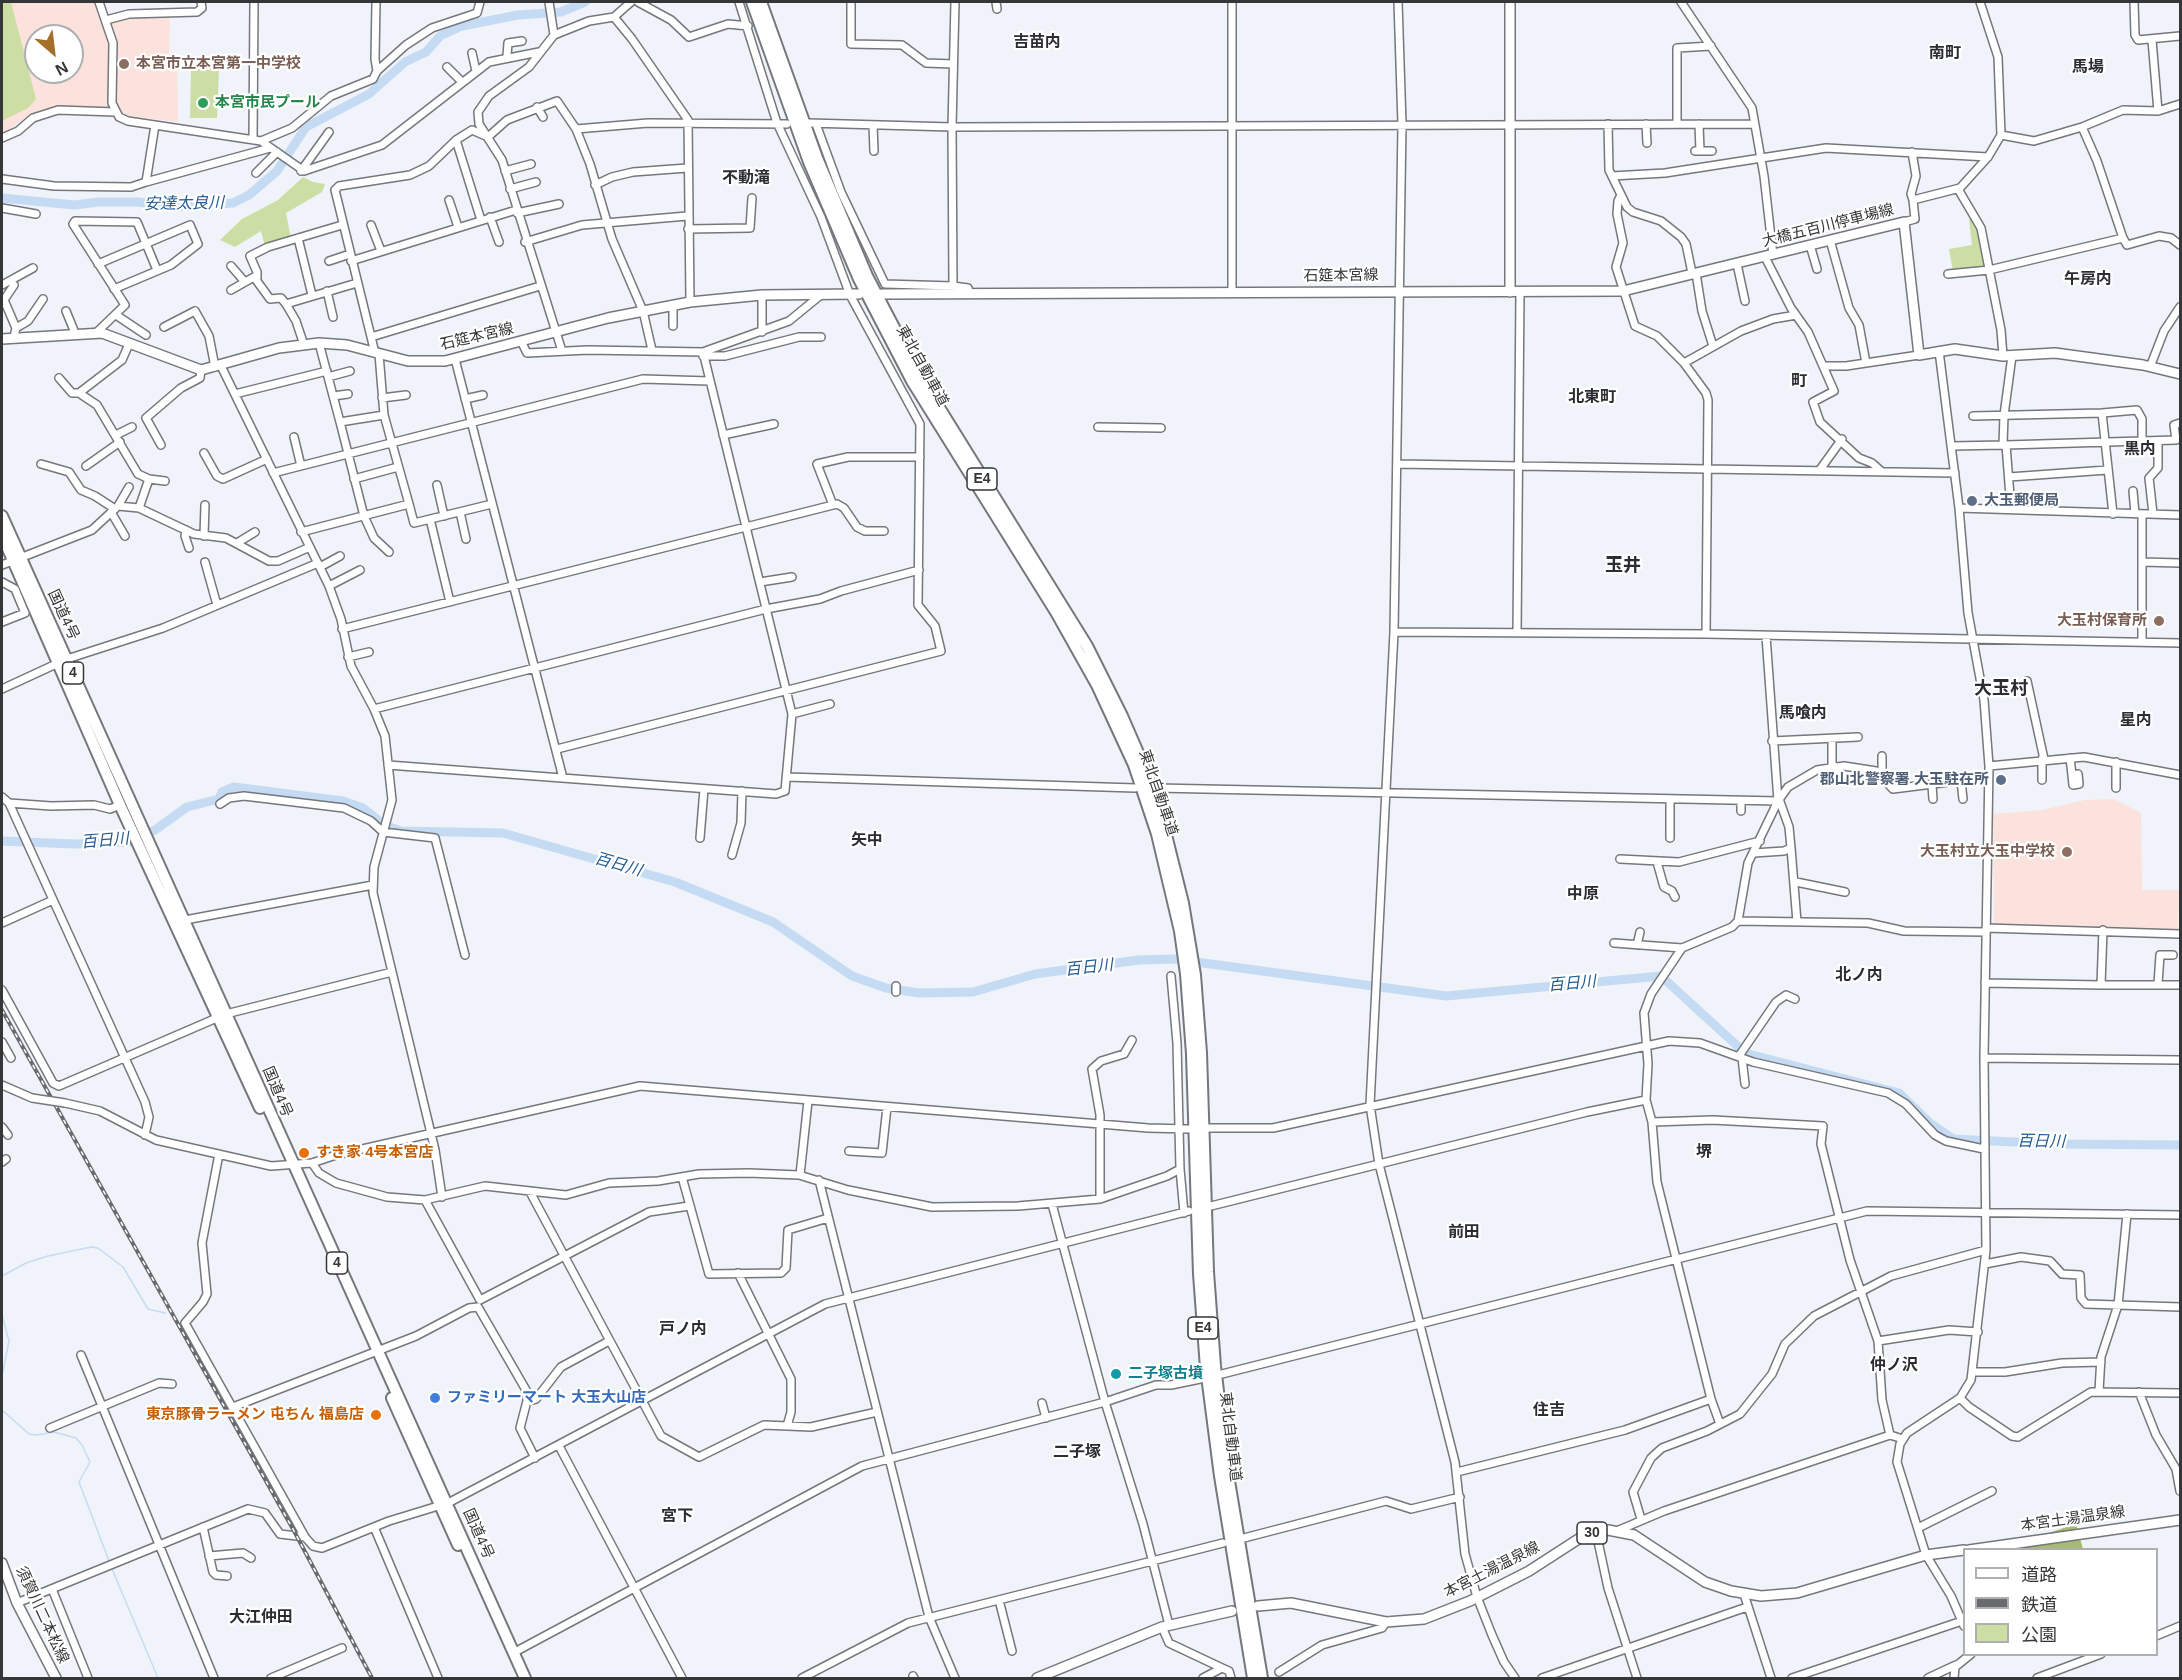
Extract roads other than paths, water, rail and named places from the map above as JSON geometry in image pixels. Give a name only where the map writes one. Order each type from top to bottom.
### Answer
[{"type":"highway","name":"東北自動車道","points":[[752,2],[789,111],[827,208],[888,338],[938,426],[1056,612],[1115,720],[1134,765],[1157,834],[1188,956]]},
{"type":"highway","name":"東北自動車道","points":[[761,2],[832,195],[886,314],[946,422],[1070,617],[1122,716],[1142,762],[1165,831],[1174,864],[1201,1053],[1208,1272],[1215,1366],[1228,1474],[1262,1678]]},
{"type":"highway","name":"国道4号","points":[[2,516],[16,559]]},
{"type":"highway","name":"国道4号","points":[[2,536],[16,559],[63,661],[520,1678]]},
{"type":"highway","name":"国道4号","points":[[63,661],[120,805],[138,832]]},
{"type":"highway","name":"国道4号","points":[[146,849],[185,920],[222,1015]]},
{"type":"highway","name":"東北自動車道","points":[[1190,974],[1204,1347],[1216,1452],[1253,1678]]},
{"type":"highway","name":"国道4号","points":[[444,1505],[525,1678]]},
{"type":"main road","points":[[1510,2],[1510,292]]},
{"type":"main road","name":"大橋五百川停車場線","points":[[1510,292],[1623,291],[1904,222],[1919,355]]},
{"type":"main road","name":"石筵本宮線","points":[[882,294],[1510,292]]},
{"type":"main road","name":"石筵本宮線","points":[[201,370],[279,348],[319,343],[347,345],[377,354],[415,361],[455,359],[555,331],[690,302],[762,295],[854,295]]},
{"type":"main road","points":[[2,339],[15,333],[97,332],[201,370]]},
{"type":"main road","points":[[1919,355],[1959,349],[2008,356],[2055,353],[2150,367],[2181,374]]},
{"type":"main road","name":"本宮土湯温泉線","points":[[1983,1548],[2181,1520]]},
{"type":"main road","name":"本宮土湯温泉線","points":[[1258,1606],[1299,1604],[1386,1622],[1424,1618],[1477,1597],[1529,1571],[1580,1538],[1596,1532],[1619,1530],[1640,1538],[1705,1582],[1744,1594],[1761,1596],[1797,1593],[1926,1555],[1963,1550]]},
{"type":"main road","name":"須賀川二本松線","points":[[2,1563],[17,1603],[56,1678]]},
{"type":"main road","points":[[1039,1678],[1165,1626],[1232,1611]]},
{"type":"street","points":[[99,2],[113,42],[112,103],[115,112]]},
{"type":"street","points":[[106,20],[137,13],[197,12],[202,8],[201,2]]},
{"type":"street","points":[[254,2],[257,141]]},
{"type":"street","points":[[376,2],[375,59],[377,71]]},
{"type":"street","points":[[257,141],[292,128],[331,96],[368,84],[377,71],[406,45],[432,28],[477,13],[480,2]]},
{"type":"street","points":[[562,351],[525,242],[505,171],[478,121],[479,108],[495,90],[529,67],[554,35],[589,21],[614,17],[631,2]]},
{"type":"street","points":[[638,2],[671,21],[689,37],[728,24],[747,26]]},
{"type":"street","points":[[557,749],[942,651],[935,626],[918,605],[921,431],[918,418],[854,295],[777,123],[739,2]]},
{"type":"street","points":[[851,2],[851,44],[902,45],[927,63],[953,64]]},
{"type":"street","points":[[952,286],[955,2]]},
{"type":"street","points":[[1232,2],[1232,292]]},
{"type":"street","points":[[1398,2],[1402,124],[1394,632],[1370,1105],[1379,1164],[1457,1472],[1465,1554],[1477,1597],[1504,1662],[1515,1678]]},
{"type":"street","points":[[1681,2],[1752,108],[1760,158],[1769,256],[1796,315],[1808,332],[1834,391],[1816,400],[1812,405],[1820,422],[1859,458],[1872,463],[1881,471]]},
{"type":"street","points":[[1913,200],[1958,189],[1988,157],[2001,135],[1998,57],[1980,2]]},
{"type":"street","points":[[2134,2],[2138,40],[2181,36]]},
{"type":"street","points":[[549,4],[554,35]]},
{"type":"street","points":[[614,17],[633,39],[687,117],[690,302]]},
{"type":"street","points":[[507,56],[508,43],[522,40]]},
{"type":"street","points":[[2152,40],[2158,111]]},
{"type":"street","points":[[1677,124],[1677,48],[1711,46]]},
{"type":"street","points":[[2,138],[18,130],[33,118],[58,110],[115,112],[128,121],[257,141],[270,147],[300,170],[314,170],[382,145],[489,62],[507,56],[539,52]]},
{"type":"street","points":[[472,53],[476,71]]},
{"type":"street","points":[[447,67],[462,82]]},
{"type":"street","points":[[488,137],[503,122],[557,100],[576,129],[590,164],[612,239],[643,311],[652,350]]},
{"type":"street","points":[[2001,135],[2034,141],[2082,127],[2123,110],[2158,111],[2181,104]]},
{"type":"street","points":[[537,107],[543,117]]},
{"type":"street","points":[[576,129],[688,122],[787,124]]},
{"type":"street","points":[[970,294],[968,288],[952,286],[885,284],[841,192],[812,124],[873,125],[901,129],[1402,124],[1754,124]]},
{"type":"street","points":[[1608,124],[1608,165],[1621,195],[1633,212],[1661,221],[1686,244],[1713,346]]},
{"type":"street","points":[[1646,124],[1647,143]]},
{"type":"street","points":[[1699,124],[1698,151],[1712,151]]},
{"type":"street","points":[[146,182],[155,125]]},
{"type":"street","points":[[873,125],[874,151]]},
{"type":"street","points":[[2082,127],[2127,244],[2159,236],[2170,238],[2181,245]]},
{"type":"street","points":[[488,137],[472,130],[456,140],[429,166],[410,175],[336,188],[335,201],[377,354],[384,415],[414,523],[492,504]]},
{"type":"street","points":[[300,170],[329,132]]},
{"type":"street","points":[[456,140],[481,220]]},
{"type":"street","points":[[2,179],[54,186],[132,187],[270,147]]},
{"type":"street","points":[[1612,176],[1637,176],[1826,148],[1988,157]]},
{"type":"street","points":[[1904,222],[1915,219],[1911,194],[1916,176],[1912,152]]},
{"type":"street","points":[[256,172],[278,153]]},
{"type":"street","points":[[505,171],[531,164]]},
{"type":"street","points":[[595,185],[612,177],[633,172],[687,168]]},
{"type":"street","points":[[510,189],[536,182]]},
{"type":"street","points":[[1958,189],[1981,228],[2008,356],[2004,415],[2011,509]]},
{"type":"street","points":[[1621,195],[1617,214],[1623,243],[1616,267],[1635,326],[1653,332],[1684,363],[1706,393],[1708,400],[1706,634]]},
{"type":"street","points":[[688,229],[750,228],[752,227],[752,198]]},
{"type":"street","points":[[450,200],[458,227]]},
{"type":"street","points":[[329,261],[381,251],[490,217],[559,204]]},
{"type":"street","points":[[2,208],[36,214]]},
{"type":"street","points":[[525,242],[582,225],[687,216]]},
{"type":"street","points":[[490,217],[499,243]]},
{"type":"street","points":[[97,332],[125,305],[74,224],[75,221],[137,222],[157,270]]},
{"type":"street","points":[[98,264],[190,225],[198,244],[171,265],[114,289]]},
{"type":"street","points":[[304,345],[296,321],[286,304],[279,297],[270,299],[257,278],[257,272],[250,256],[268,247],[342,225]]},
{"type":"street","points":[[372,225],[381,251]]},
{"type":"street","points":[[298,238],[312,295]]},
{"type":"street","points":[[1948,274],[1989,270],[2123,238]]},
{"type":"street","points":[[1830,240],[1849,308],[1859,325],[1866,363]]},
{"type":"street","points":[[1810,245],[1818,270]]},
{"type":"street","points":[[1737,264],[1745,301]]},
{"type":"street","points":[[231,266],[245,282]]},
{"type":"street","points":[[2,285],[33,268]]},
{"type":"street","points":[[231,290],[254,277],[257,278]]},
{"type":"street","points":[[286,304],[357,282]]},
{"type":"street","points":[[14,285],[4,300],[15,333],[28,321],[43,299]]},
{"type":"street","points":[[371,337],[540,286]]},
{"type":"street","points":[[327,291],[333,317]]},
{"type":"street","points":[[1517,633],[1520,292]]},
{"type":"street","points":[[703,354],[789,321],[822,294]]},
{"type":"street","points":[[762,295],[762,332]]},
{"type":"street","points":[[673,305],[673,326]]},
{"type":"street","points":[[2150,367],[2164,331],[2181,307]]},
{"type":"street","points":[[66,311],[75,333]]},
{"type":"street","points":[[164,327],[195,311],[209,336],[218,365],[235,394],[329,586],[355,676],[374,709],[385,736],[392,792],[388,819],[374,867],[373,885],[430,1134],[442,1197]]},
{"type":"street","points":[[116,315],[146,335]]},
{"type":"street","points":[[1684,363],[1713,346],[1773,319],[1796,315]]},
{"type":"street","points":[[521,342],[527,353],[652,350],[725,356],[799,337],[821,337]]},
{"type":"street","points":[[319,343],[364,516],[374,538],[389,552]]},
{"type":"street","points":[[78,393],[122,360],[129,344]]},
{"type":"street","points":[[1791,1678],[1963,1624],[1951,1596],[1926,1555],[1898,1469],[1898,1450],[1903,1439],[1913,1428],[1960,1398],[1973,1372],[1986,1250],[1984,1058],[1989,765],[1984,700],[1972,639],[1952,446],[1939,351]]},
{"type":"street","points":[[388,765],[776,794],[785,791],[792,714],[788,692],[703,354]]},
{"type":"street","points":[[1823,366],[1866,363],[1919,355]]},
{"type":"street","points":[[455,359],[564,778]]},
{"type":"street","points":[[160,445],[146,418],[181,388],[200,378],[201,370]]},
{"type":"street","points":[[235,394],[350,371]]},
{"type":"street","points":[[59,378],[62,385],[72,393],[78,393],[97,405],[138,474],[149,479],[165,481]]},
{"type":"street","points":[[273,473],[643,379],[709,381]]},
{"type":"street","points":[[333,396],[348,394]]},
{"type":"street","points":[[465,399],[483,395]]},
{"type":"street","points":[[382,398],[406,396]]},
{"type":"street","points":[[1973,416],[2137,410],[2142,419],[2142,441]]},
{"type":"street","points":[[2102,413],[2113,514]]},
{"type":"street","points":[[340,422],[384,415]]},
{"type":"street","points":[[1952,446],[2176,440],[2174,425],[2181,423]]},
{"type":"street","points":[[723,435],[774,424]]},
{"type":"street","points":[[86,466],[132,427]]},
{"type":"street","points":[[1098,427],[1161,428]]},
{"type":"street","points":[[294,437],[301,466]]},
{"type":"street","points":[[1819,471],[1842,440]]},
{"type":"street","points":[[2153,514],[2149,478],[2158,468],[2158,441]]},
{"type":"street","points":[[204,453],[217,476],[224,479],[267,459]]},
{"type":"street","points":[[833,505],[817,464],[848,457],[920,457]]},
{"type":"street","points":[[41,464],[69,472],[81,490],[115,509],[140,508],[186,530],[204,536],[226,538],[269,561],[278,561],[309,547]]},
{"type":"street","points":[[1396,464],[1955,473]]},
{"type":"street","points":[[354,479],[398,467]]},
{"type":"street","points":[[2009,477],[2107,470]]},
{"type":"street","points":[[140,508],[149,479]]},
{"type":"street","points":[[437,485],[444,516]]},
{"type":"street","points":[[2,565],[92,530],[115,509],[129,487]]},
{"type":"street","points":[[2133,491],[2139,515],[2142,562],[2142,642]]},
{"type":"street","points":[[301,532],[409,504]]},
{"type":"street","points":[[342,629],[833,505],[840,504],[857,527],[865,531],[884,531]]},
{"type":"street","points":[[204,536],[205,505]]},
{"type":"street","points":[[1959,508],[2181,515]]},
{"type":"street","points":[[115,509],[125,536]]},
{"type":"street","points":[[460,512],[466,540]]},
{"type":"street","points":[[430,519],[450,602]]},
{"type":"street","points":[[186,530],[184,536],[189,548]]},
{"type":"street","points":[[237,543],[255,532]]},
{"type":"street","points":[[2,689],[63,661],[163,628],[340,556]]},
{"type":"street","points":[[205,562],[217,605]]},
{"type":"street","points":[[2142,562],[2181,563]]},
{"type":"street","points":[[329,586],[360,570]]},
{"type":"street","points":[[374,709],[766,609],[820,599],[919,570]]},
{"type":"street","points":[[760,582],[792,577]]},
{"type":"street","points":[[2,582],[15,589],[25,613],[2,622]]},
{"type":"street","points":[[1394,632],[1706,634],[2181,643]]},
{"type":"street","points":[[1766,636],[1778,800],[1788,827],[1796,882],[1797,922]]},
{"type":"street","points":[[348,657],[369,652]]},
{"type":"street","points":[[2027,681],[2043,759],[2042,780]]},
{"type":"street","points":[[792,714],[830,704]]},
{"type":"street","points":[[1772,741],[1858,737]]},
{"type":"street","points":[[1832,739],[1833,766],[1844,781]]},
{"type":"street","points":[[1882,756],[1882,774]]},
{"type":"street","points":[[1989,765],[2070,758],[2116,762],[2181,775]]},
{"type":"street","points":[[2070,758],[2072,775]]},
{"type":"street","points":[[2116,762],[2116,788]]},
{"type":"street","points":[[1738,921],[1745,872],[1778,800],[1788,787],[1817,770],[1833,766],[1876,771],[1882,774],[1893,789],[1988,777]]},
{"type":"street","points":[[787,777],[1135,788]]},
{"type":"street","points":[[1962,781],[1964,799]]},
{"type":"street","points":[[1932,785],[1933,799]]},
{"type":"street","points":[[1157,788],[1741,802],[1778,800]]},
{"type":"street","points":[[700,838],[704,789]]},
{"type":"street","points":[[732,855],[741,823],[742,791]]},
{"type":"street","points":[[220,804],[229,798],[244,796],[344,808],[371,821],[384,831],[435,838],[465,955]]},
{"type":"street","points":[[2,797],[9,802],[25,835],[148,1110],[149,1124],[145,1135]]},
{"type":"street","points":[[1670,800],[1670,838]]},
{"type":"street","points":[[9,802],[94,805],[110,809],[120,805]]},
{"type":"street","points":[[1741,802],[1741,811]]},
{"type":"street","points":[[1620,858],[1678,862],[1760,841]]},
{"type":"street","points":[[1754,853],[1784,851],[1791,848]]},
{"type":"street","points":[[1657,862],[1664,887],[1674,893],[1675,897]]},
{"type":"street","points":[[1796,882],[1845,892]]},
{"type":"street","points":[[185,920],[373,885]]},
{"type":"street","points":[[2,923],[53,900]]},
{"type":"street","points":[[1614,943],[1682,948],[1717,934],[1738,921],[1879,924],[1904,931],[2103,930],[2181,934]]},
{"type":"street","points":[[2100,985],[2103,930]]},
{"type":"street","points":[[1638,945],[1640,932]]},
{"type":"street","points":[[1682,948],[1647,1003],[1644,1012],[1644,1035],[1647,1046],[1646,1101],[1652,1122],[1657,1182],[1711,1399],[1720,1424]]},
{"type":"street","points":[[2158,984],[2160,955],[2173,955]]},
{"type":"street","points":[[2,990],[53,1083],[63,1085],[222,1015],[392,972]]},
{"type":"street","points":[[219,1154],[202,1243],[207,1294],[203,1302],[185,1321],[305,1537],[313,1546],[322,1548],[374,1527],[444,1505],[825,1304],[1187,1212],[1180,1169],[1177,1043],[1171,976]]},
{"type":"street","points":[[1985,983],[2181,985]]},
{"type":"street","points":[[1744,1084],[1741,1054],[1776,1002],[1786,995],[1795,999]]},
{"type":"street","points":[[1100,1198],[1101,1124],[1092,1069],[1101,1061],[1124,1054],[1132,1040]]},
{"type":"street","points":[[1208,1128],[1273,1128],[1669,1041],[1741,1054],[1888,1093],[1906,1104],[1935,1135],[1946,1141],[1985,1147]]},
{"type":"street","points":[[2,1042],[11,1058]]},
{"type":"street","points":[[1984,1058],[2181,1060]]},
{"type":"street","points":[[2,1085],[32,1098],[90,1107],[145,1135],[173,1144],[271,1166],[312,1163],[640,1086],[1101,1124],[1188,1129]]},
{"type":"street","points":[[800,1176],[808,1101]]},
{"type":"street","points":[[1211,1206],[1587,1112],[1646,1101]]},
{"type":"street","points":[[849,1151],[882,1153],[887,1107]]},
{"type":"street","points":[[1652,1122],[1713,1120],[1823,1126],[1821,1144],[1840,1219],[1860,1292],[1878,1341],[1882,1400],[1890,1435]]},
{"type":"street","points":[[2,1127],[8,1135]]},
{"type":"street","points":[[312,1163],[319,1173],[336,1183],[387,1197],[425,1200],[485,1186],[566,1195],[609,1183],[749,1173],[800,1176],[848,1190],[932,1207],[1052,1204],[1100,1198],[1167,1176],[1180,1169]]},
{"type":"street","points":[[682,1177],[706,1272],[710,1275],[784,1272],[788,1230],[828,1218]]},
{"type":"street","points":[[819,1180],[929,1617],[955,1678]]},
{"type":"street","points":[[530,1192],[661,1436],[699,1457],[764,1425],[811,1427],[877,1412]]},
{"type":"street","points":[[425,1200],[478,1304],[526,1390],[527,1401],[520,1430],[535,1458]]},
{"type":"street","points":[[1052,1204],[1105,1402],[1143,1524],[1169,1643],[1229,1671],[1231,1678]]},
{"type":"street","points":[[233,1407],[424,1332],[649,1212],[689,1206]]},
{"type":"street","points":[[1222,1374],[1877,1210],[2181,1215]]},
{"type":"street","points":[[2099,1391],[2101,1362],[2118,1305],[2127,1214]]},
{"type":"street","points":[[1641,1520],[1633,1492],[1651,1458],[1662,1448],[1720,1424],[1747,1407],[1772,1374],[1785,1344],[1814,1316],[1891,1276],[1986,1250]]},
{"type":"street","points":[[1985,1264],[2021,1257],[2050,1261],[2062,1274],[2080,1275],[2081,1298],[2085,1303],[2181,1307]]},
{"type":"street","points":[[738,1273],[791,1379],[791,1412],[787,1426]]},
{"type":"street","points":[[1878,1341],[1949,1330],[1978,1332]]},
{"type":"street","points":[[527,1401],[536,1399],[561,1367],[609,1341]]},
{"type":"street","points":[[81,1355],[214,1678]]},
{"type":"street","points":[[1973,1372],[2005,1372],[2062,1363],[2101,1362]]},
{"type":"street","points":[[513,1653],[862,1466],[1105,1402],[1156,1385],[1172,1385],[1200,1379]]},
{"type":"street","points":[[50,1428],[159,1383],[172,1384]]},
{"type":"street","points":[[1960,1398],[1986,1419],[2012,1436],[2018,1437],[2091,1392],[2181,1393]]},
{"type":"street","points":[[2139,1392],[2156,1434],[2176,1468],[2181,1491]]},
{"type":"street","points":[[1457,1472],[1625,1430],[1711,1399]]},
{"type":"street","points":[[1042,1403],[1046,1418]]},
{"type":"street","points":[[1619,1530],[1641,1520],[1890,1435],[1903,1439]]},
{"type":"street","points":[[559,1446],[682,1678]]},
{"type":"street","points":[[1918,1528],[1992,1491]]},
{"type":"street","points":[[1244,1539],[1386,1501],[1411,1509],[1460,1497]]},
{"type":"street","points":[[17,1603],[248,1509],[265,1513],[280,1534],[305,1537]]},
{"type":"street","points":[[203,1527],[214,1574],[227,1576]]},
{"type":"street","points":[[374,1527],[438,1678]]},
{"type":"street","points":[[1596,1532],[1608,1588],[1637,1678]]},
{"type":"street","points":[[802,1678],[908,1623],[1222,1543]]},
{"type":"street","points":[[209,1556],[243,1553],[251,1558]]},
{"type":"street","points":[[52,1589],[88,1678]]},
{"type":"street","points":[[1744,1594],[1770,1678]]},
{"type":"street","points":[[999,1600],[1012,1651]]},
{"type":"street","points":[[1542,1678],[1747,1607]]},
{"type":"street","points":[[1279,1672],[1322,1645],[1382,1628],[1386,1622]]},
{"type":"street","points":[[2158,1636],[2181,1626]]},
{"type":"street","points":[[271,1678],[342,1648]]},
{"type":"street","points":[[1954,1678],[1952,1671],[1968,1656]]},
{"type":"street","points":[[2037,1678],[2096,1656]]},
{"type":"street","points":[[1928,1678],[1957,1665]]},
{"type":"street","points":[[1203,1678],[1222,1668]]},
{"type":"waterway","name":"安達太良川","points":[[2,198],[75,205],[98,202],[138,202],[174,207],[233,203],[249,195],[277,171],[306,127],[369,94],[405,62],[426,52],[440,36],[462,26],[518,15],[561,12],[585,2]]},
{"type":"waterway","name":"百日川","points":[[2,841],[74,844],[129,842],[155,830],[187,807],[219,799],[222,792],[234,787],[343,801],[363,808],[384,825],[401,831],[503,833],[675,882],[773,922],[852,976],[886,988],[919,993],[973,992],[1035,974],[1139,960],[1174,959],[1446,996],[1661,976],[1745,1053],[1899,1093],[1930,1123],[1953,1139],[2055,1144],[2180,1145]]},
{"type":"waterway","points":[[2,1276],[26,1263],[48,1256],[91,1247],[98,1248],[123,1267],[148,1309],[165,1313]]},
{"type":"waterway","points":[[2,1315],[9,1341],[2,1376]]},
{"type":"waterway","points":[[2,1410],[29,1434],[54,1432],[76,1438],[82,1445],[90,1462],[79,1482],[109,1561]]},
{"type":"waterway","points":[[112,1569],[158,1678]]},
{"type":"railway","points":[[2,1010],[294,1531],[372,1678]]},
{"type":"place","name":"本宮市立本宮第一中学校","points":[[124,64]]},
{"type":"place","name":"本宮市民プール","points":[[203,103]]},
{"type":"place","name":"大玉郵便局","points":[[1972,501]]},
{"type":"place","name":"大玉村保育所","points":[[2159,621]]},
{"type":"place","name":"郡山北警察署 大玉駐在所","points":[[2001,780]]},
{"type":"place","name":"大玉村立大玉中学校","points":[[2067,852]]},
{"type":"place","name":"すき家 4号本宮店","points":[[304,1153]]},
{"type":"place","name":"二子塚古墳","points":[[1116,1374]]},
{"type":"place","name":"ファミリーマート 大玉大山店","points":[[435,1398]]},
{"type":"place","name":"東京豚骨ラーメン 屯ちん 福島店","points":[[376,1415]]},
{"type":"district","name":"吉苗内","points":[[1037,43]]},
{"type":"district","name":"南町","points":[[1945,54]]},
{"type":"district","name":"馬場","points":[[2088,68]]},
{"type":"district","name":"不動滝","points":[[746,179]]},
{"type":"district","name":"午房内","points":[[2088,280]]},
{"type":"district","name":"町","points":[[1799,382]]},
{"type":"district","name":"北東町","points":[[1592,398]]},
{"type":"district","name":"黒内","points":[[2140,450]]},
{"type":"district","name":"玉井","points":[[1623,566]]},
{"type":"district","name":"大玉村","points":[[2001,689]]},
{"type":"district","name":"馬喰内","points":[[1803,714]]},
{"type":"district","name":"星内","points":[[2136,721]]},
{"type":"district","name":"矢中","points":[[867,841]]},
{"type":"district","name":"中原","points":[[1583,895]]},
{"type":"district","name":"北ノ内","points":[[1859,976]]},
{"type":"district","name":"堺","points":[[1704,1153]]},
{"type":"district","name":"前田","points":[[1464,1233]]},
{"type":"district","name":"戸ノ内","points":[[683,1330]]},
{"type":"district","name":"仲ノ沢","points":[[1894,1366]]},
{"type":"district","name":"住吉","points":[[1549,1411]]},
{"type":"district","name":"二子塚","points":[[1077,1453]]},
{"type":"district","name":"宮下","points":[[677,1517]]},
{"type":"district","name":"大江仲田","points":[[261,1618]]}]
